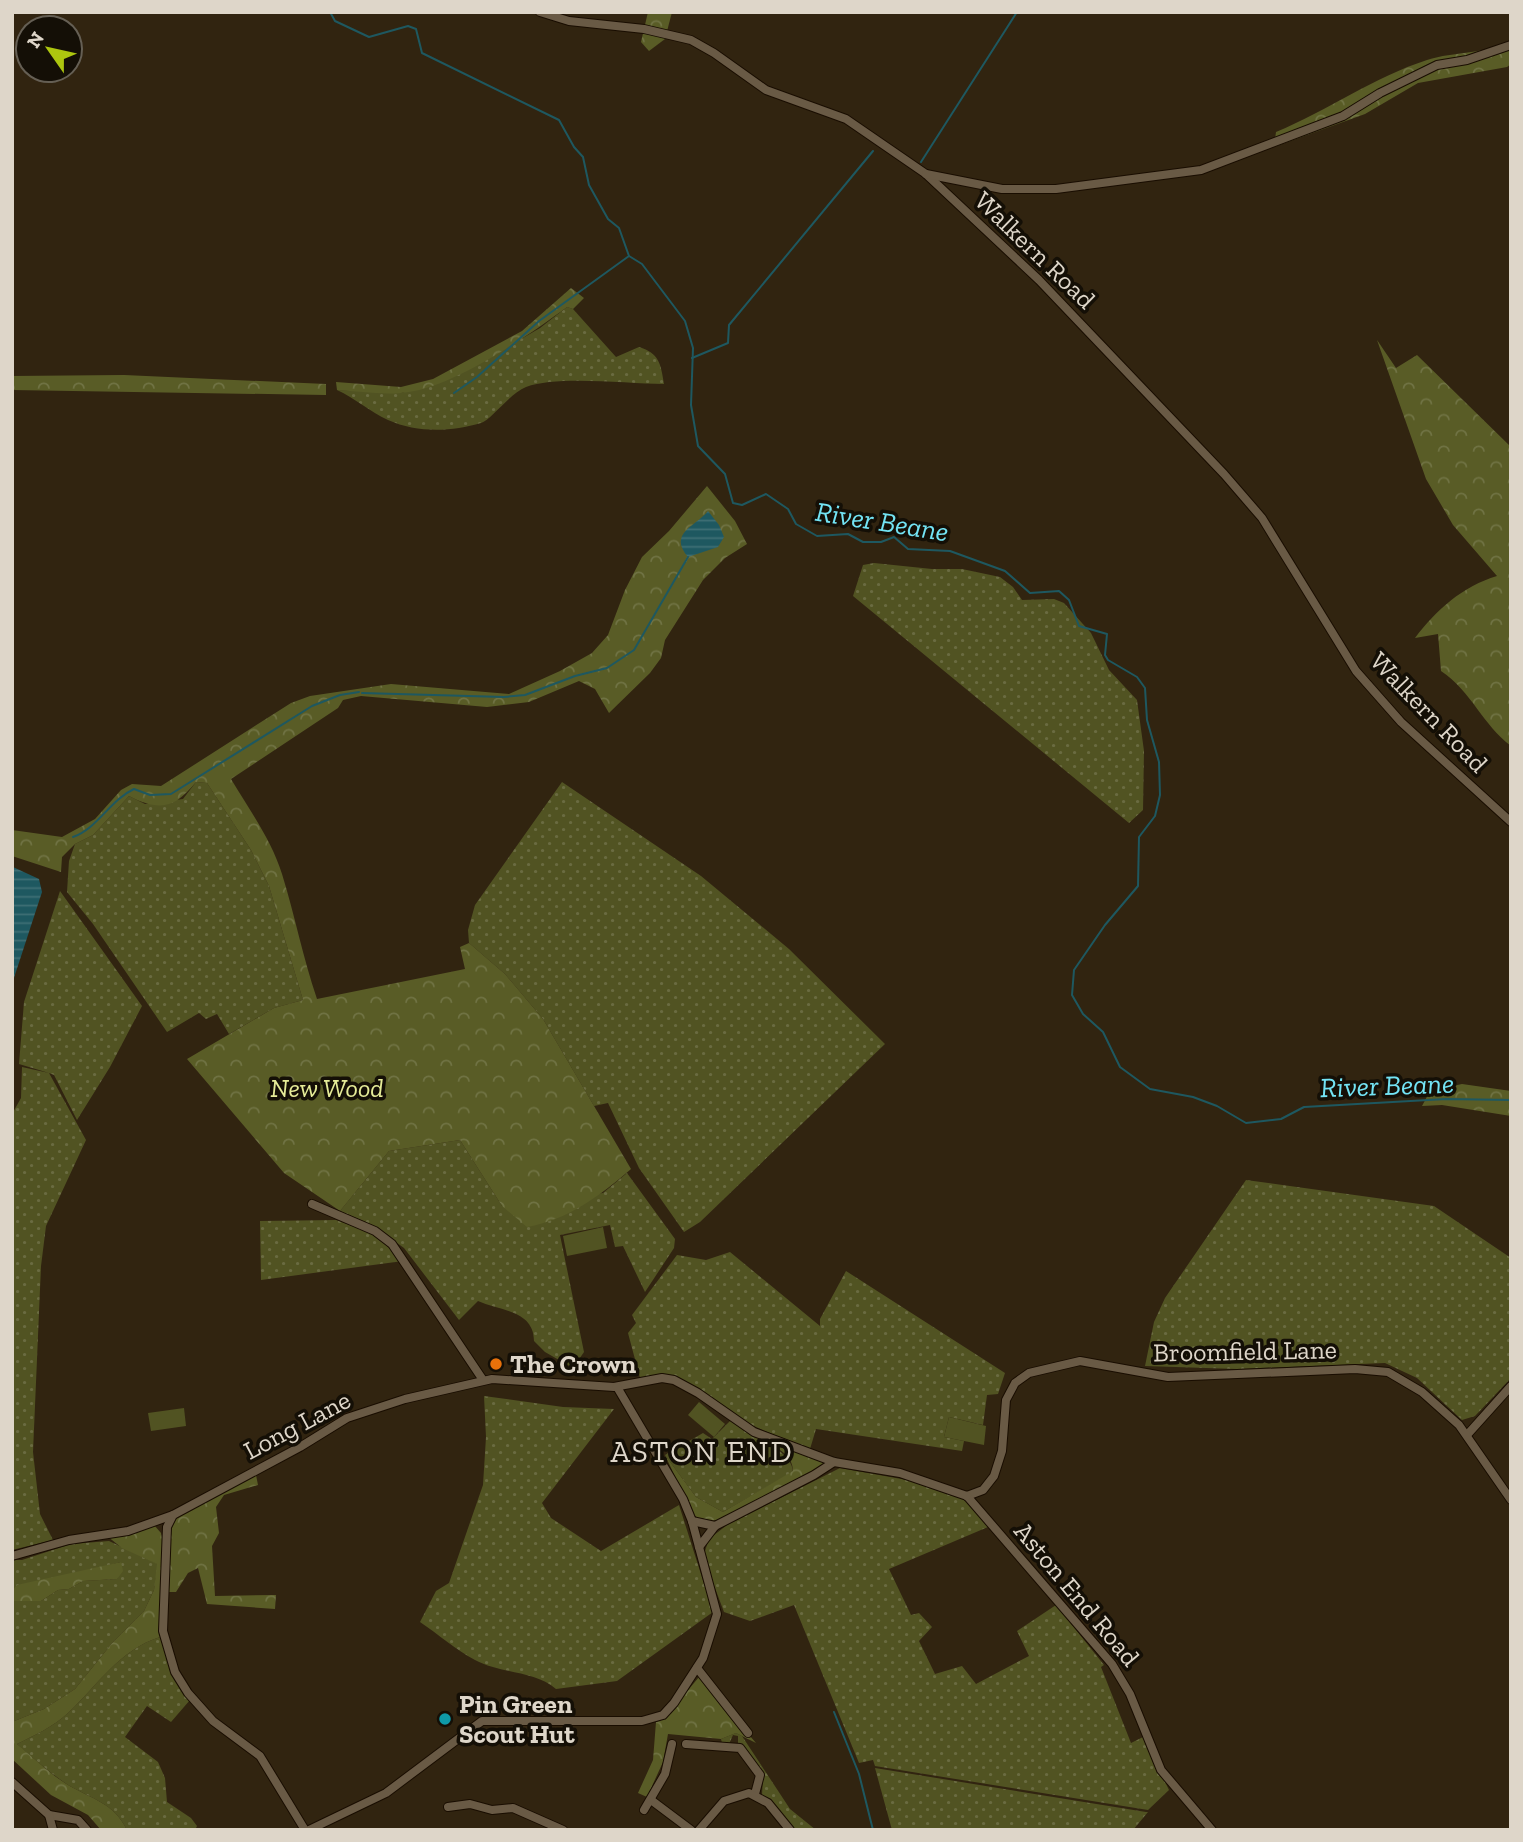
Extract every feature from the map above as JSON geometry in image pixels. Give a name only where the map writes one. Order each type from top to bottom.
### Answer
[{"type":"street","points":[[540,12],[569,21],[644,29],[691,40],[766,90],[856,125],[926,174]]},
{"type":"street","name":"Walkern Road","points":[[926,174],[976,186],[1045,189],[1201,170],[1342,116],[1426,69],[1511,45]]},
{"type":"street","name":"Walkern Road","points":[[926,174],[1039,280],[1224,474],[1262,518],[1356,670],[1401,722],[1511,822]]},
{"type":"street","points":[[312,1204],[375,1231],[392,1244],[483,1380]]},
{"type":"street","name":"Broomfield Lane","points":[[967,1496],[983,1490],[994,1476],[1002,1451],[1006,1400],[1015,1382],[1029,1373],[1080,1361],[1168,1377],[1244,1372],[1379,1370],[1400,1377],[1422,1392],[1467,1436]]},
{"type":"street","name":"Long Lane","points":[[12,1556],[69,1540],[128,1531],[173,1515],[300,1447],[347,1418],[483,1380],[617,1387],[651,1379],[674,1380],[698,1393],[754,1432],[834,1462],[900,1473],[967,1496]]},
{"type":"street","points":[[1511,1386],[1467,1436],[1511,1500]]},
{"type":"street","points":[[173,1515],[167,1527],[163,1631],[174,1672],[188,1693],[213,1721],[260,1756],[307,1830],[386,1793],[482,1721],[604,1723],[656,1718],[671,1707],[697,1668],[717,1614],[692,1521],[672,1480],[617,1387]]},
{"type":"street","points":[[699,1547],[715,1526],[834,1462]]},
{"type":"street","name":"Aston End Road","points":[[967,1496],[1112,1664],[1130,1694],[1161,1770],[1212,1830]]},
{"type":"street","points":[[692,1521],[715,1526]]},
{"type":"street","points":[[697,1668],[748,1733]]},
{"type":"street","points":[[644,1810],[665,1774],[672,1744]]},
{"type":"street","points":[[686,1744],[740,1748],[760,1775],[755,1794]]},
{"type":"street","points":[[12,1782],[48,1815],[54,1830],[66,1819]]},
{"type":"street","points":[[699,1830],[724,1801],[739,1794],[755,1794],[768,1803],[790,1830]]},
{"type":"street","points":[[651,1800],[691,1830]]},
{"type":"street","points":[[454,1818],[452,1807],[473,1804],[492,1810],[513,1808],[536,1819],[567,1827]]},
{"type":"street","points":[[48,1815],[78,1820],[87,1830]]},
{"type":"street","points":[[531,1830],[536,1819]]},
{"type":"green space","points":[[648,12],[672,12],[665,39],[649,51],[641,42]]},
{"type":"green space","points":[[1511,40],[1511,64],[1507,67],[1418,83],[1365,114],[1274,147],[1276,132],[1388,75],[1427,60],[1480,51]]},
{"type":"green space","points":[[571,288],[584,298],[573,309],[567,307],[532,332],[465,372],[421,390],[401,393],[337,390],[336,382],[401,387],[433,379],[522,331]]},
{"type":"green space","points":[[567,307],[573,309],[616,357],[639,347],[651,352],[660,365],[664,384],[574,381],[540,383],[520,390],[481,423],[434,430],[388,420],[337,390],[402,393],[487,359],[540,328]]},
{"type":"green space","points":[[1377,340],[1396,368],[1417,355],[1511,447],[1511,746],[1492,728],[1461,688],[1441,671],[1438,634],[1415,638],[1451,600],[1473,586],[1497,576],[1453,525],[1426,479]]},
{"type":"green space","points":[[124,375],[326,384],[326,395],[12,390],[12,376]]},
{"type":"green space","name":"New Wood","points":[[707,486],[735,521],[747,544],[725,558],[703,580],[665,640],[661,658],[650,673],[609,713],[595,689],[579,681],[529,702],[487,707],[361,696],[343,700],[338,708],[231,779],[260,825],[278,862],[317,999],[465,969],[460,947],[469,943],[505,974],[543,1019],[631,1169],[582,1206],[556,1219],[527,1227],[502,1206],[460,1140],[389,1151],[340,1211],[284,1173],[187,1059],[274,1008],[303,1000],[269,886],[251,850],[207,783],[196,782],[181,797],[166,805],[150,804],[129,796],[93,835],[75,844],[62,857],[61,872],[12,856],[12,830],[62,837],[95,819],[121,790],[132,784],[161,786],[291,703],[310,696],[391,684],[509,694],[560,671],[592,653],[608,635],[625,590],[642,557],[669,531]]},
{"type":"green space","points":[[874,563],[962,569],[1000,577],[1013,587],[1022,600],[1054,599],[1064,603],[1091,633],[1109,670],[1137,700],[1144,751],[1143,810],[1129,823],[853,596],[863,565]]},
{"type":"green space","points":[[196,782],[207,783],[251,850],[269,886],[303,1000],[274,1008],[229,1034],[217,1014],[206,1019],[199,1013],[167,1032],[93,924],[67,892],[69,861],[75,844],[93,835],[129,796],[145,804],[183,799]]},
{"type":"green space","points":[[562,782],[701,876],[789,949],[885,1044],[700,1222],[684,1232],[639,1168],[608,1103],[594,1106],[543,1019],[505,974],[469,943],[468,930],[475,905]]},
{"type":"green space","points":[[60,891],[142,1006],[110,1067],[77,1120],[54,1075],[19,1064],[24,1002]]},
{"type":"green space","points":[[22,1067],[49,1073],[86,1140],[46,1226],[41,1266],[33,1452],[40,1514],[53,1540],[12,1550],[12,1114],[21,1098]]},
{"type":"green space","points":[[1462,1084],[1511,1091],[1511,1116],[1442,1105],[1422,1106],[1430,1091]]},
{"type":"green space","points":[[460,1140],[502,1206],[603,1193],[627,1173],[675,1239],[674,1248],[645,1292],[623,1246],[615,1247],[610,1225],[560,1235],[584,1352],[573,1368],[545,1352],[534,1341],[528,1323],[514,1313],[478,1301],[459,1320],[404,1248],[372,1225],[340,1211],[389,1151]]},
{"type":"green space","points":[[1246,1180],[1434,1206],[1511,1258],[1511,1378],[1475,1416],[1462,1420],[1417,1378],[1385,1363],[1237,1369],[1145,1366],[1154,1322],[1165,1298]]},
{"type":"green space","points":[[336,1220],[374,1234],[403,1261],[261,1280],[260,1221]]},
{"type":"green space","points":[[603,1227],[607,1248],[567,1256],[563,1236]]},
{"type":"green space","points":[[730,1252],[820,1326],[820,1319],[846,1271],[1005,1373],[998,1394],[987,1395],[983,1425],[949,1417],[944,1437],[964,1441],[962,1451],[816,1429],[810,1449],[750,1424],[686,1383],[657,1376],[640,1378],[628,1333],[636,1323],[632,1315],[677,1255],[706,1260]]},
{"type":"green space","points":[[484,1396],[563,1407],[614,1409],[542,1503],[551,1518],[601,1551],[679,1505],[713,1612],[617,1681],[556,1689],[538,1678],[475,1660],[420,1622],[436,1591],[449,1583],[483,1485],[486,1437]]},
{"type":"green space","points":[[699,1402],[725,1424],[714,1437],[688,1415]]},
{"type":"green space","points":[[184,1408],[186,1426],[151,1431],[148,1413]]},
{"type":"green space","points":[[949,1417],[986,1426],[984,1445],[944,1437]]},
{"type":"green space","points":[[730,1421],[778,1450],[791,1464],[793,1472],[723,1512],[696,1497],[665,1455],[703,1433],[712,1439]]},
{"type":"green space","points":[[749,1434],[823,1461],[825,1466],[723,1520],[701,1521],[692,1513],[665,1455],[696,1497],[723,1512],[793,1471],[792,1464],[783,1452]]},
{"type":"green space","points":[[840,1468],[907,1480],[951,1493],[968,1502],[988,1527],[889,1569],[911,1615],[919,1613],[932,1627],[919,1641],[935,1674],[962,1666],[976,1684],[1029,1656],[1017,1631],[1056,1605],[1104,1665],[1101,1667],[1131,1743],[1143,1737],[1169,1790],[1148,1810],[875,1766],[873,1760],[859,1763],[794,1605],[750,1621],[724,1612],[704,1554],[709,1539],[727,1525]]},
{"type":"green space","points":[[256,1475],[258,1485],[224,1495],[216,1507],[219,1533],[212,1546],[215,1596],[276,1595],[275,1609],[207,1604],[198,1568],[188,1573],[176,1592],[169,1592],[171,1529],[176,1515]]},
{"type":"green space","points":[[154,1525],[161,1533],[163,1542],[160,1637],[133,1650],[110,1669],[68,1713],[17,1744],[61,1781],[109,1808],[127,1830],[101,1830],[88,1815],[51,1795],[12,1759],[12,1722],[44,1709],[75,1689],[113,1642],[144,1611],[154,1590],[157,1564],[122,1548],[107,1536]]},
{"type":"green space","points":[[109,1541],[158,1564],[154,1590],[144,1611],[113,1642],[75,1689],[44,1709],[12,1722],[12,1601],[41,1601],[58,1590],[69,1589],[83,1581],[117,1579],[121,1562],[12,1591],[12,1560],[22,1560],[71,1544]]},
{"type":"green space","points":[[121,1562],[123,1571],[117,1579],[83,1581],[69,1589],[58,1590],[41,1601],[12,1601],[12,1591],[17,1585]]},
{"type":"green space","points":[[160,1637],[173,1677],[190,1700],[171,1722],[147,1706],[125,1737],[158,1762],[165,1778],[167,1802],[191,1818],[197,1826],[195,1830],[127,1830],[109,1808],[68,1785],[17,1744],[68,1713],[110,1669],[133,1650]]},
{"type":"green space","points":[[699,1677],[756,1743],[736,1733],[721,1739],[668,1734],[663,1762],[647,1797],[638,1793],[653,1760],[656,1722],[664,1719]]},
{"type":"green space","points":[[736,1733],[742,1736],[790,1809],[816,1830],[794,1830],[775,1805],[762,1795],[763,1776],[738,1743],[738,1736],[733,1735],[729,1744],[722,1743],[721,1739]]},
{"type":"green space","points":[[875,1768],[1148,1812],[1133,1830],[892,1830]]},
{"type":"water","points":[[708,511],[724,537],[718,547],[688,557],[681,542],[682,536]]},
{"type":"water","points":[[13,867],[39,879],[42,892],[12,984]]},
{"type":"waterway","name":"River Beane","points":[[330,12],[335,21],[369,37],[408,26],[416,29],[422,53],[559,120],[574,147],[583,157],[589,185],[608,219],[619,228],[629,256],[642,264],[685,321],[693,348],[691,405],[698,446],[725,474],[733,503],[742,505],[766,494],[788,509],[796,524],[817,536],[848,534],[863,542],[881,542],[894,537],[908,549],[950,551],[1005,571],[1030,593],[1059,591],[1069,600],[1079,626],[1107,634],[1105,655],[1108,660],[1137,677],[1145,688],[1147,720],[1159,762],[1160,795],[1155,816],[1139,837],[1138,886],[1105,925],[1074,970],[1072,995],[1083,1014],[1103,1032],[1120,1067],[1150,1089],[1193,1097],[1217,1106],[1246,1123],[1281,1119],[1304,1107],[1446,1099],[1511,1100]]},
{"type":"waterway","points":[[921,162],[1017,12]]},
{"type":"waterway","points":[[692,358],[728,343],[729,325],[873,151]]},
{"type":"waterway","points":[[454,393],[477,377],[539,321],[629,256]]},
{"type":"waterway","points":[[362,693],[504,697],[525,695],[575,676],[607,668],[634,650],[688,557]]},
{"type":"waterway","points":[[73,837],[90,827],[118,800],[134,789],[150,795],[171,794],[312,706],[340,695],[359,692]]},
{"type":"waterway","points":[[834,1712],[859,1774],[873,1830]]},
{"type":"place","name":"The Crown","points":[[496,1364]]},
{"type":"place","name":"Pin Green Scout Hut","points":[[445,1719]]},
{"type":"district","name":"ASTON END","points":[[702,1452]]}]
